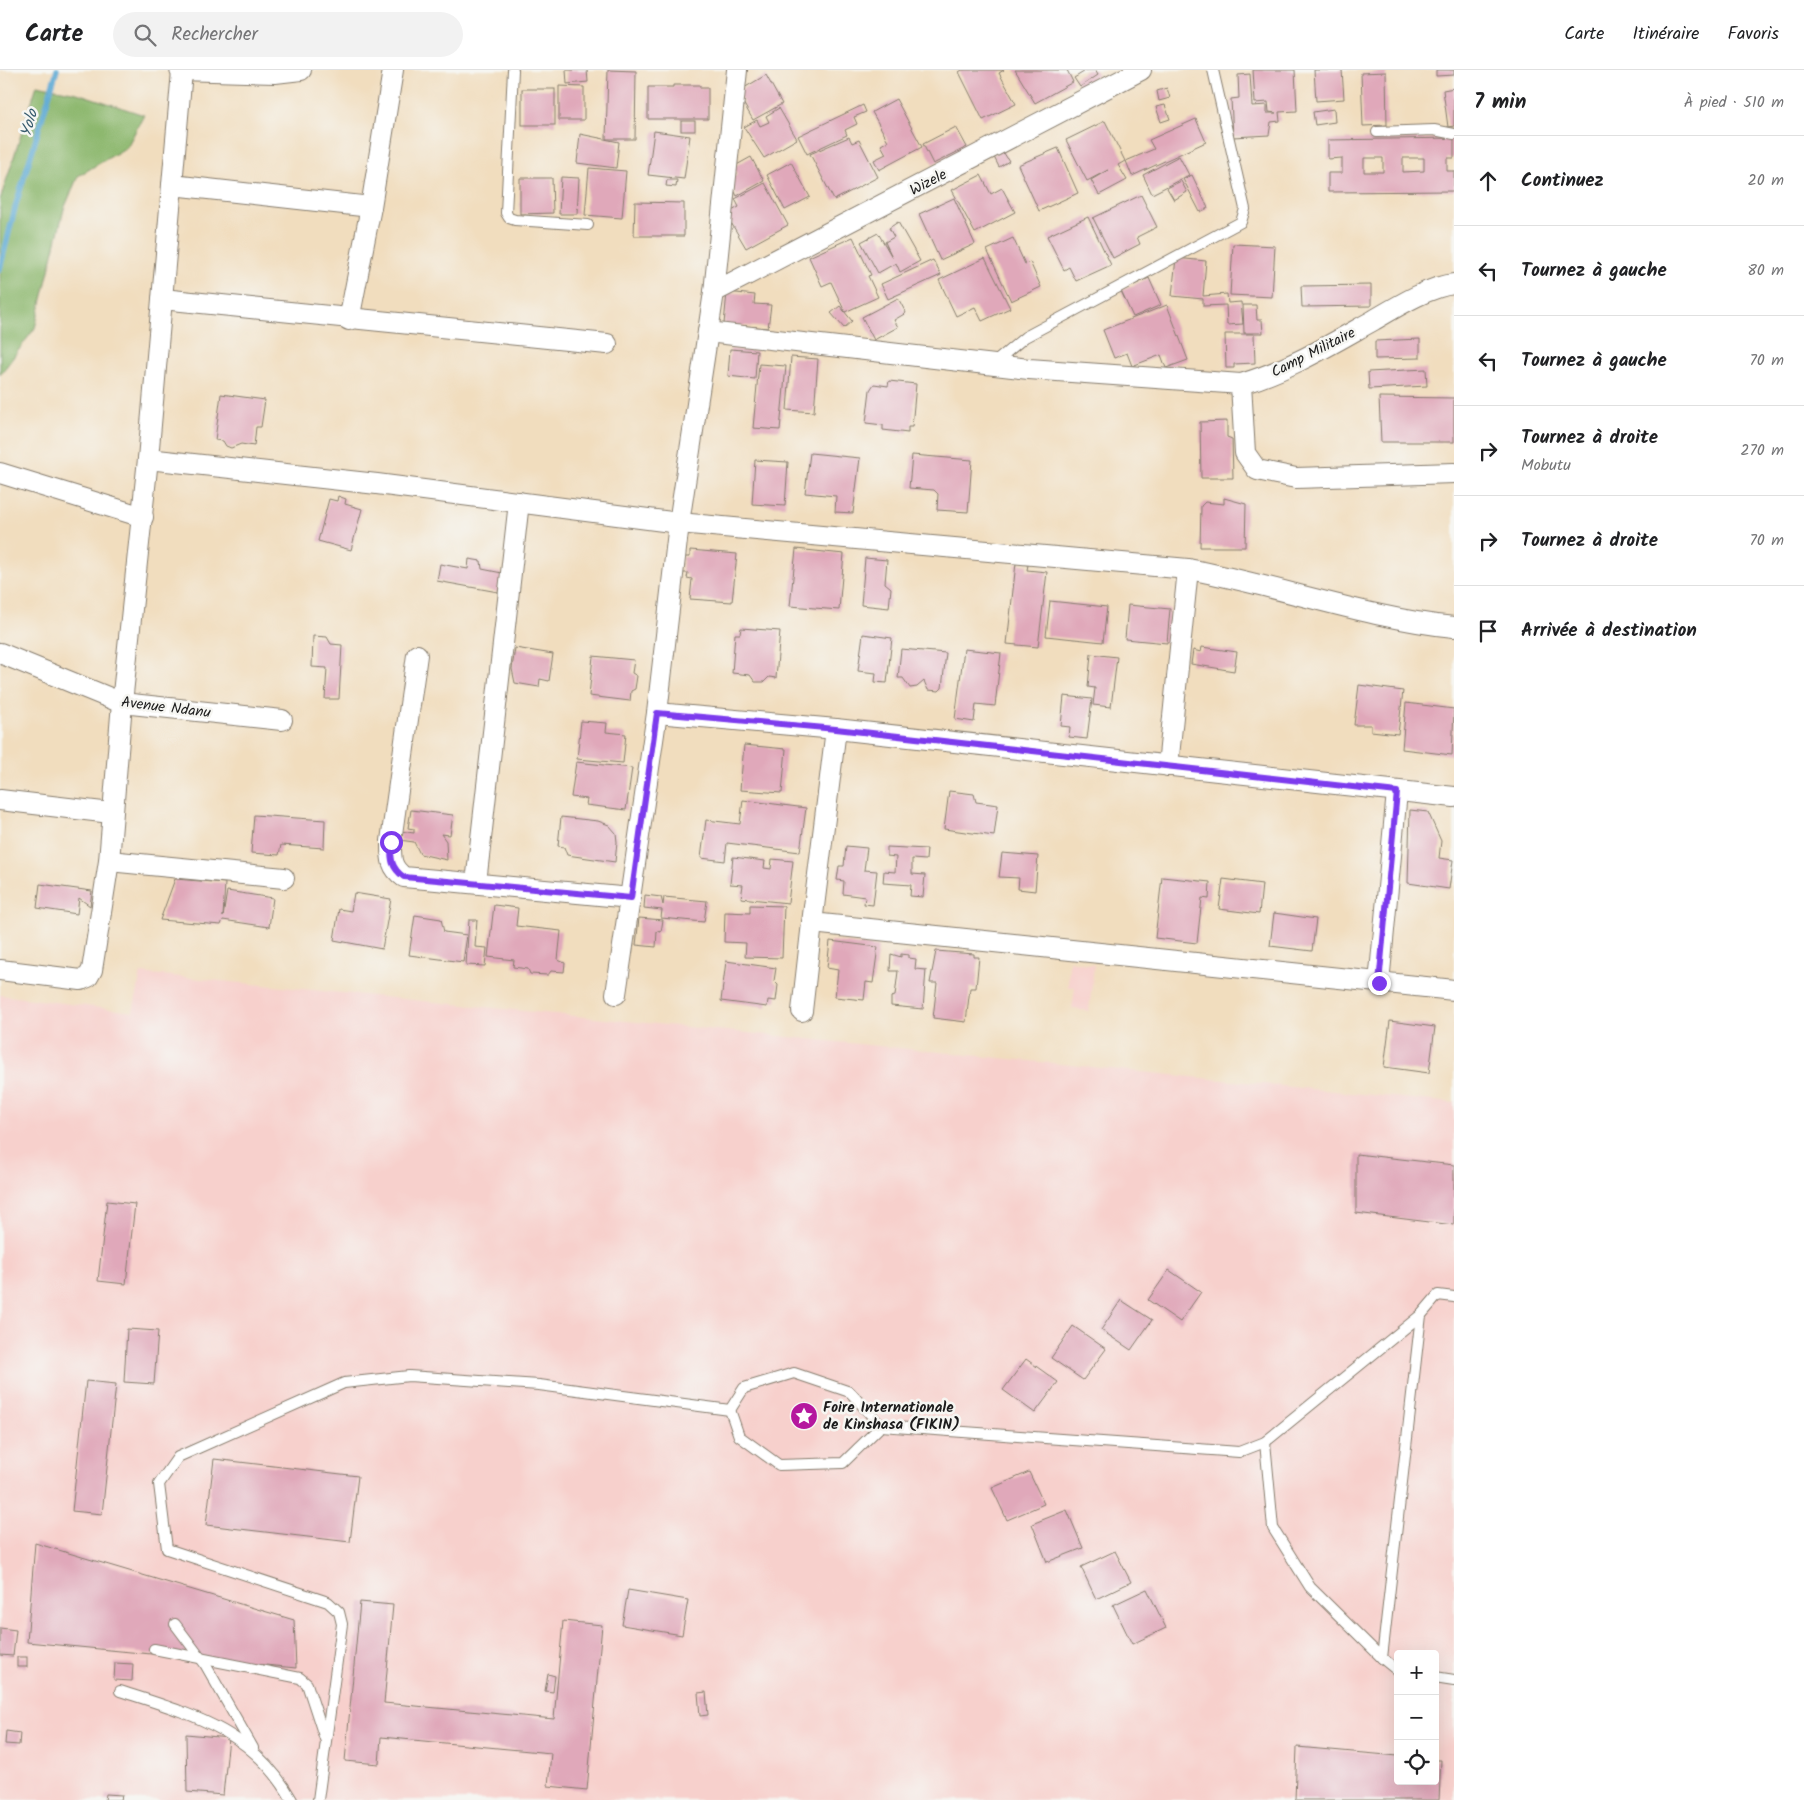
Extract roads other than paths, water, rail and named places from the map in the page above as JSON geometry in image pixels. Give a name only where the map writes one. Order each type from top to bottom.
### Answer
[{"type":"street","points":[[0,970],[81,980],[88,977],[92,970],[109,862],[111,813],[143,517],[181,70],[275,73],[301,70]]},
{"type":"street","points":[[349,320],[371,207],[393,70]]},
{"type":"street","points":[[616,994],[657,713],[679,523],[714,292],[737,70]]},
{"type":"street","name":"Wizele","points":[[714,292],[1140,70]]},
{"type":"street","points":[[172,185],[371,207]]},
{"type":"street","name":"Camp Militaire","points":[[708,332],[994,363],[1029,369],[1241,384],[1266,377],[1304,359],[1394,308],[1444,285],[1454,284]]},
{"type":"street","points":[[162,299],[349,320],[607,344]]},
{"type":"street","points":[[1241,384],[1245,454],[1257,470],[1296,478],[1454,473]]},
{"type":"street","points":[[148,459],[519,502],[679,523],[1188,569],[1229,577],[1401,619],[1454,627]]},
{"type":"street","points":[[0,473],[143,517]]},
{"type":"street","points":[[476,883],[519,502]]},
{"type":"street","points":[[1168,766],[1188,569]]},
{"type":"street","name":"Avenue Ndanu","points":[[0,653],[122,703],[282,720]]},
{"type":"street","points":[[417,655],[391,842],[390,862],[396,872],[404,877],[631,898]]},
{"type":"street","points":[[657,713],[836,729],[1454,797]]},
{"type":"street","points":[[802,1011],[836,729]]},
{"type":"street","points":[[1379,983],[1397,792]]},
{"type":"street","points":[[0,800],[111,813]]},
{"type":"street","points":[[109,862],[284,878]]},
{"type":"street","points":[[812,923],[1454,990]]},
{"type":"lane","points":[[513,70],[506,213],[509,218],[515,220],[588,225]]},
{"type":"lane","points":[[994,363],[1025,337],[1241,222],[1245,209],[1213,70]]},
{"type":"lane","points":[[1377,132],[1434,130],[1454,134]]},
{"type":"lane","points":[[730,1410],[744,1388],[794,1373],[850,1392],[881,1426],[1239,1452],[1266,1442],[1420,1315],[1438,1295],[1454,1296]]},
{"type":"lane","points":[[1382,1658],[1420,1315]]},
{"type":"lane","points":[[318,1800],[342,1624],[339,1612],[328,1602],[167,1549],[159,1484],[178,1457],[344,1383],[409,1376],[539,1385],[730,1410]]},
{"type":"lane","points":[[730,1410],[739,1436],[779,1464],[843,1463],[881,1426]]},
{"type":"lane","points":[[1266,1442],[1273,1528],[1310,1587],[1394,1668]]},
{"type":"lane","points":[[175,1624],[199,1658],[254,1751],[292,1800]]},
{"type":"lane","points":[[154,1649],[300,1678],[307,1684],[326,1743]]},
{"type":"lane","points":[[1439,1678],[1454,1680]]},
{"type":"lane","points":[[120,1691],[206,1721],[254,1751]]},
{"type":"waterway","name":"Yolo","points":[[0,269],[16,204],[57,70]]},
{"type":"place","name":"Foire Internationale de Kinshasa (FIKIN)","points":[[804,1416]]}]
